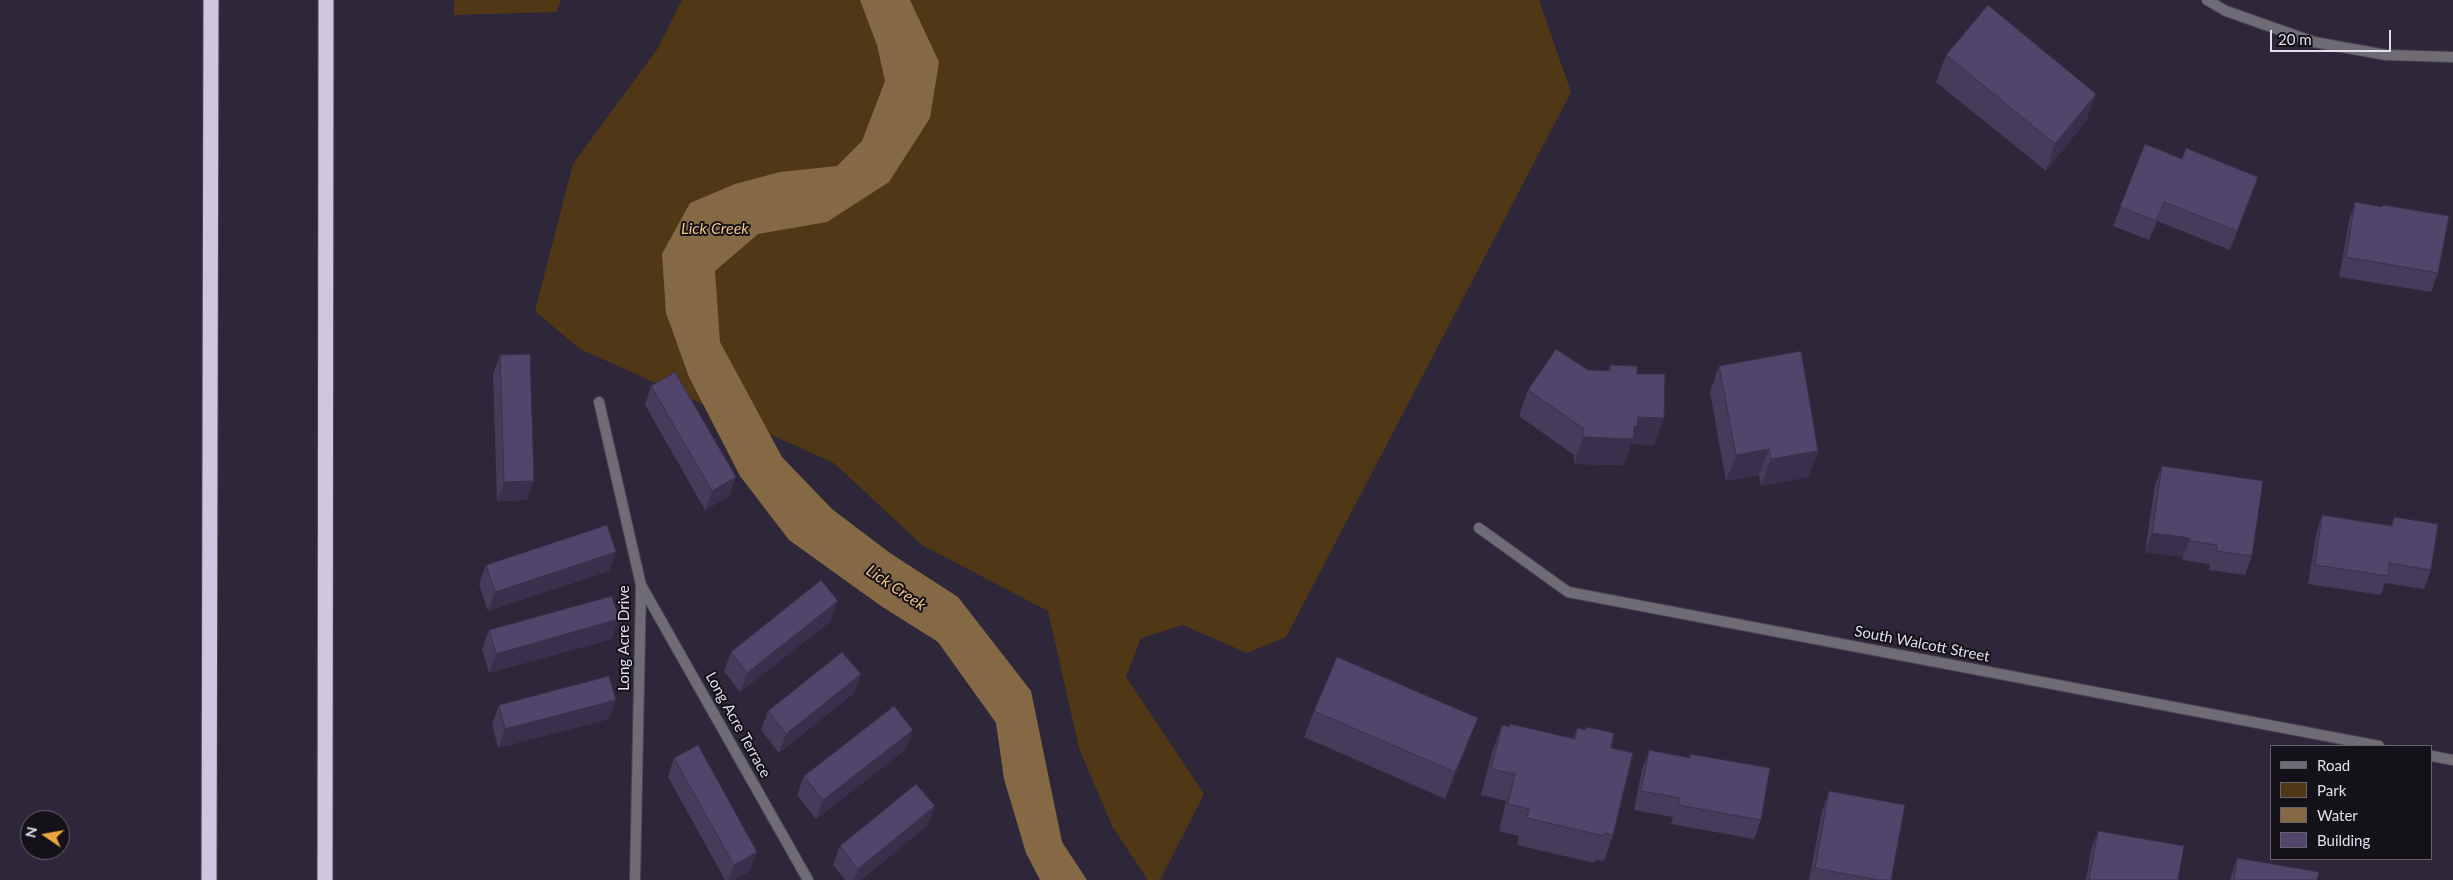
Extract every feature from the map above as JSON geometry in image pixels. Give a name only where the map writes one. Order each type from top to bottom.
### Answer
[{"type":"highway","points":[[209,880],[211,0]]},
{"type":"highway","points":[[325,880],[326,0]]},
{"type":"street","points":[[2207,0],[2226,11],[2314,42],[2386,55],[2453,58]]},
{"type":"street","name":"Long Acre Drive","points":[[599,402],[641,585],[635,880]]},
{"type":"street","name":"South Walcott Street","points":[[1479,528],[1568,592],[2373,745]]},
{"type":"street","name":"Long Acre Terrace","points":[[641,585],[808,880]]},
{"type":"street","points":[[2433,756],[2453,760]]},
{"type":"green space","points":[[454,0],[561,0],[556,12],[454,15]]},
{"type":"green space","points":[[682,0],[1539,0],[1571,92],[1286,637],[1247,653],[1183,625],[1141,638],[1126,677],[1204,794],[1160,880],[1148,880],[1112,826],[1079,748],[1048,611],[922,545],[834,463],[580,349],[535,311],[573,164],[658,48]]},
{"type":"water","name":"Lick Creek","points":[[860,0],[910,0],[939,62],[930,118],[889,182],[827,222],[758,234],[715,271],[720,342],[782,457],[832,509],[890,553],[958,597],[1031,691],[1062,842],[1087,880],[1040,880],[1026,853],[1004,779],[996,723],[938,642],[881,606],[789,540],[740,476],[689,377],[666,313],[662,254],[690,203],[735,184],[780,172],[837,166],[862,141],[885,81],[877,45]]},
{"type":"building","points":[[1988,5],[2096,94],[2055,144],[1946,55]]},
{"type":"building","points":[[2145,144],[2182,159],[2186,148],[2258,177],[2237,231],[2164,202],[2156,221],[2120,207]]},
{"type":"building","points":[[2355,202],[2449,216],[2438,273],[2346,257]]},
{"type":"building","points":[[1556,349],[1588,370],[1610,371],[1610,365],[1637,366],[1637,374],[1665,374],[1664,418],[1638,417],[1637,426],[1634,426],[1633,439],[1583,437],[1583,428],[1528,390]]},
{"type":"building","points":[[1801,351],[1818,451],[1771,459],[1769,449],[1736,455],[1719,366]]},
{"type":"building","points":[[530,354],[534,481],[504,482],[500,355]]},
{"type":"building","points":[[675,372],[736,477],[712,491],[651,386]]},
{"type":"building","points":[[2162,466],[2263,481],[2252,556],[2216,551],[2217,545],[2189,541],[2190,538],[2152,533]]},
{"type":"building","points":[[2322,515],[2392,526],[2394,517],[2438,524],[2431,570],[2389,563],[2388,576],[2315,565]]},
{"type":"building","points":[[607,525],[616,552],[495,592],[486,565]]},
{"type":"building","points":[[821,580],[838,601],[747,673],[731,652]]},
{"type":"building","points":[[612,596],[619,619],[496,654],[489,630]]},
{"type":"building","points":[[842,652],[861,674],[786,734],[768,711]]},
{"type":"building","points":[[1337,657],[1478,718],[1455,772],[1314,711]]},
{"type":"building","points":[[609,676],[616,700],[505,729],[499,705]]},
{"type":"building","points":[[894,706],[913,730],[823,800],[804,776]]},
{"type":"building","points":[[1510,724],[1575,739],[1577,728],[1586,730],[1586,727],[1614,733],[1611,748],[1633,753],[1613,835],[1605,833],[1604,836],[1527,818],[1529,809],[1508,804],[1515,774],[1491,769],[1502,725],[1510,727]]},
{"type":"building","points":[[698,745],[757,852],[734,865],[674,758]]},
{"type":"building","points":[[1649,750],[1690,758],[1690,754],[1770,768],[1761,820],[1678,805],[1680,798],[1641,791]]},
{"type":"building","points":[[916,784],[935,806],[858,869],[840,846]]},
{"type":"building","points":[[1829,791],[1905,805],[1891,880],[1878,880],[1815,868]]},
{"type":"building","points":[[2098,831],[2184,846],[2178,880],[2089,880]]},
{"type":"building","points":[[2237,858],[2319,872],[2317,880],[2234,880]]}]
